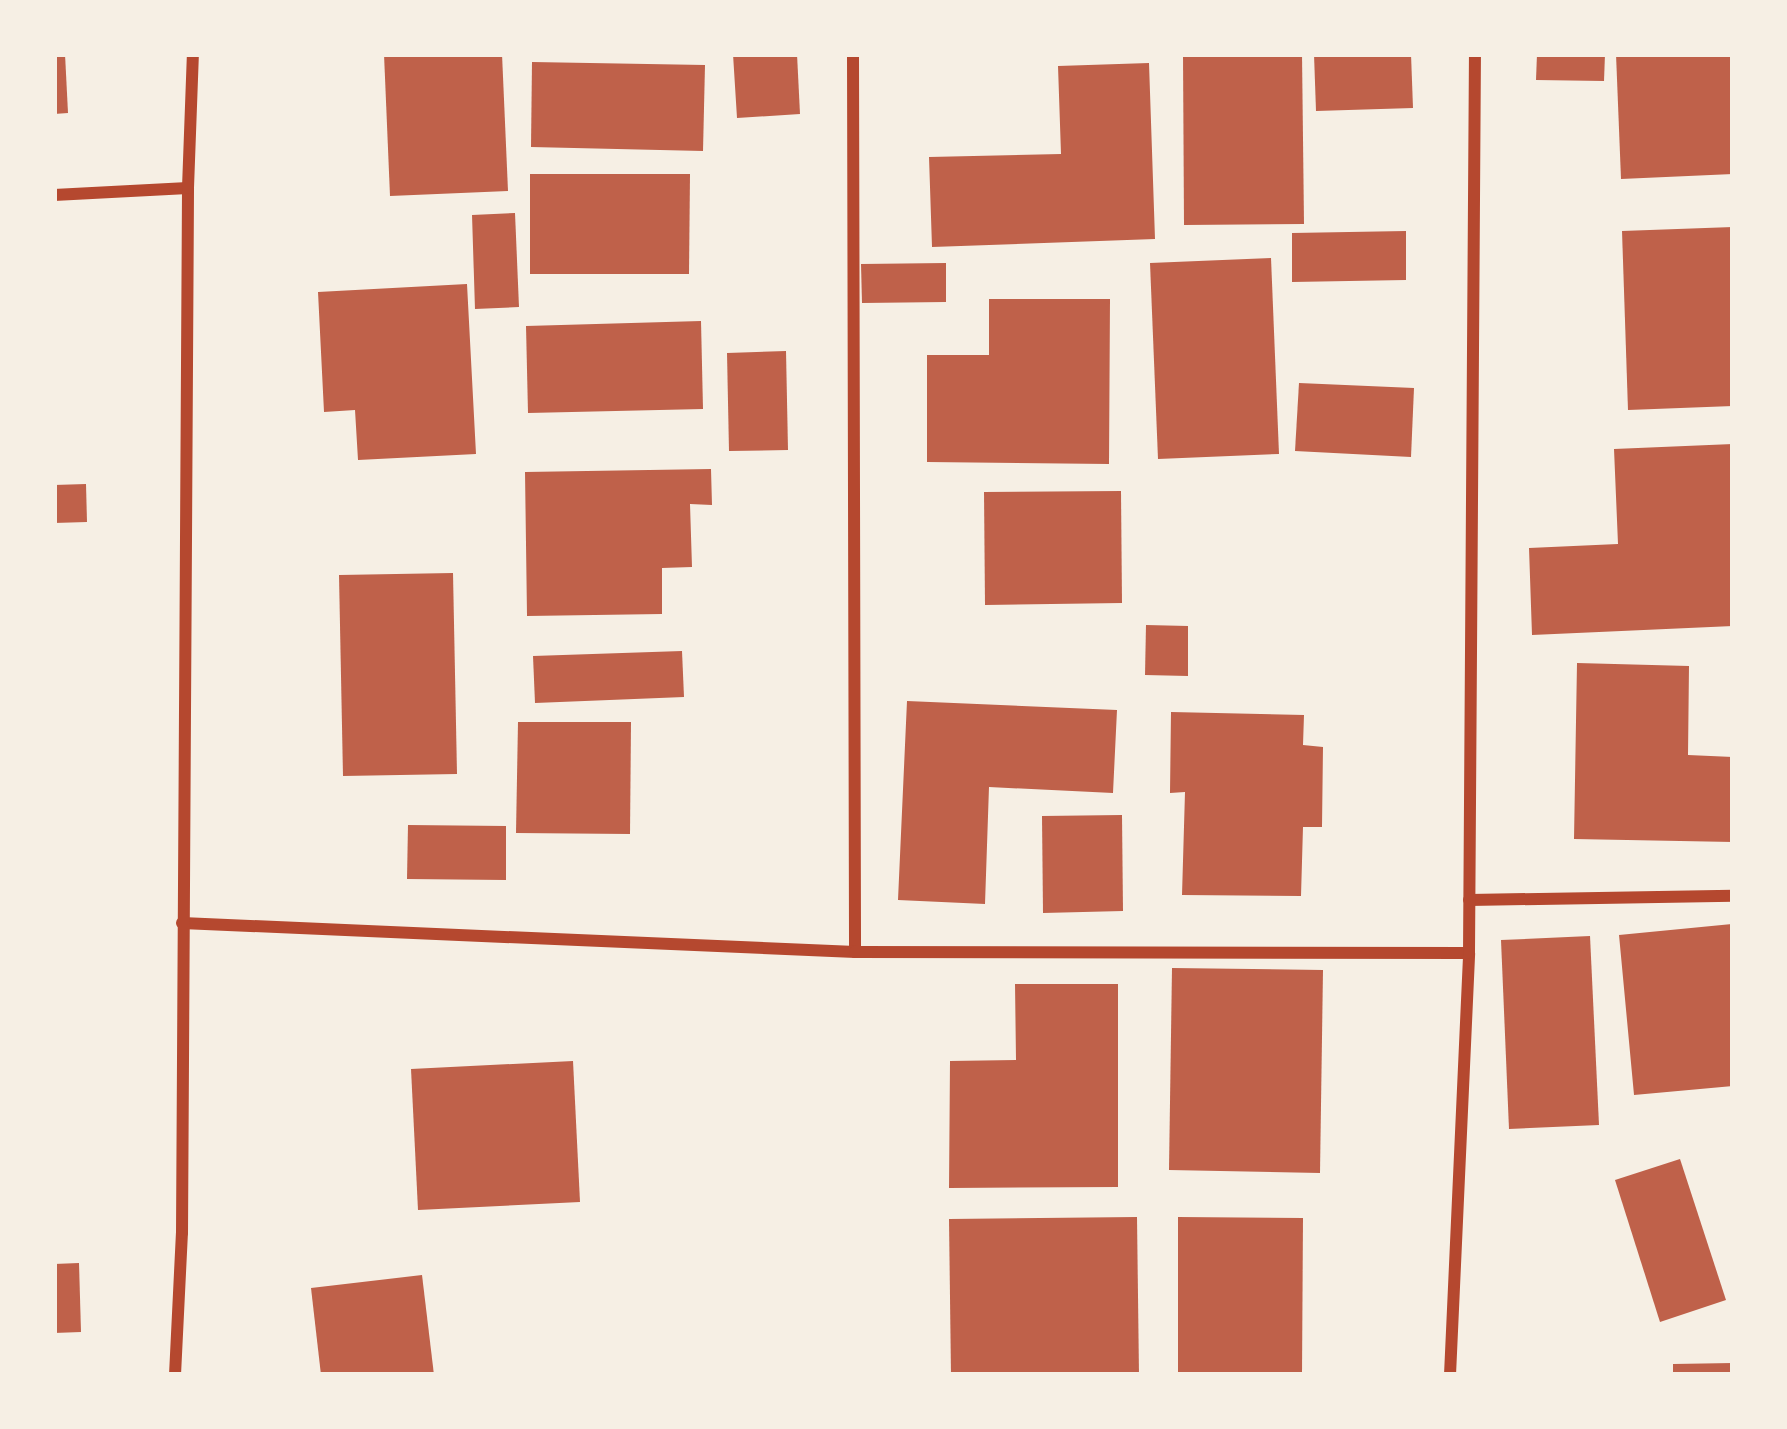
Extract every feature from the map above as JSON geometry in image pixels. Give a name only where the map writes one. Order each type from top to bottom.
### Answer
[{"type":"street","points":[[175,1375],[182,1233],[188,188],[194,54]]},
{"type":"street","points":[[853,54],[855,952]]},
{"type":"street","points":[[1450,1375],[1469,952],[1474,54]]},
{"type":"street","points":[[54,195],[188,188]]},
{"type":"street","points":[[1469,900],[1733,896]]},
{"type":"street","points":[[182,923],[855,952],[1469,952]]},
{"type":"building","points":[[54,54],[65,54],[68,113],[54,114]]},
{"type":"building","points":[[384,54],[502,54],[508,191],[390,196]]},
{"type":"building","points":[[733,54],[797,54],[800,114],[737,118]]},
{"type":"building","points":[[1183,54],[1302,54],[1304,224],[1184,225]]},
{"type":"building","points":[[1314,54],[1411,54],[1413,108],[1316,111]]},
{"type":"building","points":[[1537,54],[1605,54],[1604,81],[1536,80]]},
{"type":"building","points":[[1616,54],[1733,54],[1733,174],[1621,179]]},
{"type":"building","points":[[532,62],[705,65],[703,151],[531,147]]},
{"type":"building","points":[[1149,63],[1155,239],[932,247],[929,157],[1061,154],[1058,66]]},
{"type":"building","points":[[530,174],[690,174],[689,274],[530,274]]},
{"type":"building","points":[[515,213],[519,307],[475,309],[472,215]]},
{"type":"building","points":[[1733,227],[1733,406],[1628,410],[1622,231]]},
{"type":"building","points":[[1406,231],[1406,280],[1292,282],[1292,233]]},
{"type":"building","points":[[1271,258],[1279,454],[1158,459],[1150,263]]},
{"type":"building","points":[[946,263],[946,302],[862,303],[861,264]]},
{"type":"building","points":[[467,284],[476,454],[358,460],[355,410],[324,412],[318,292]]},
{"type":"building","points":[[989,299],[1110,299],[1109,464],[927,462],[927,355],[989,355]]},
{"type":"building","points":[[701,321],[703,409],[528,413],[526,326]]},
{"type":"building","points":[[786,351],[788,450],[729,451],[727,353]]},
{"type":"building","points":[[1299,383],[1414,388],[1411,457],[1295,451]]},
{"type":"building","points":[[1733,444],[1733,626],[1532,635],[1529,548],[1618,544],[1614,449]]},
{"type":"building","points":[[711,469],[712,505],[690,504],[692,567],[662,568],[662,614],[527,616],[525,472]]},
{"type":"building","points":[[86,484],[87,522],[54,523],[54,485]]},
{"type":"building","points":[[1121,491],[1122,603],[985,605],[984,492]]},
{"type":"building","points":[[453,573],[457,774],[343,776],[339,575]]},
{"type":"building","points":[[1146,625],[1188,626],[1188,676],[1145,675]]},
{"type":"building","points":[[682,651],[684,697],[535,703],[533,656]]},
{"type":"building","points":[[1577,663],[1689,666],[1688,755],[1733,757],[1733,842],[1574,839]]},
{"type":"building","points":[[907,701],[1117,710],[1113,793],[989,787],[985,904],[898,900]]},
{"type":"building","points":[[1171,712],[1304,715],[1303,745],[1323,747],[1322,827],[1303,827],[1301,896],[1182,895],[1185,792],[1170,793]]},
{"type":"building","points":[[518,722],[631,722],[630,834],[516,833]]},
{"type":"building","points":[[1122,815],[1123,911],[1043,913],[1042,816]]},
{"type":"building","points":[[408,825],[506,826],[506,880],[407,879]]},
{"type":"building","points":[[1732,924],[1733,1086],[1634,1095],[1619,935]]},
{"type":"building","points":[[1590,936],[1599,1125],[1509,1129],[1501,940]]},
{"type":"building","points":[[1172,968],[1323,970],[1320,1173],[1169,1170]]},
{"type":"building","points":[[1015,984],[1118,984],[1118,1187],[949,1188],[950,1061],[1016,1060]]},
{"type":"building","points":[[573,1061],[580,1202],[418,1210],[411,1069]]},
{"type":"building","points":[[1680,1159],[1726,1300],[1660,1322],[1615,1180]]},
{"type":"building","points":[[1137,1217],[1139,1375],[951,1375],[949,1219]]},
{"type":"building","points":[[1178,1217],[1303,1218],[1302,1375],[1178,1375]]},
{"type":"building","points":[[79,1263],[81,1332],[54,1333],[54,1264]]},
{"type":"building","points":[[422,1275],[434,1375],[321,1375],[311,1288]]},
{"type":"building","points":[[1733,1363],[1733,1375],[1673,1375],[1673,1364]]}]
